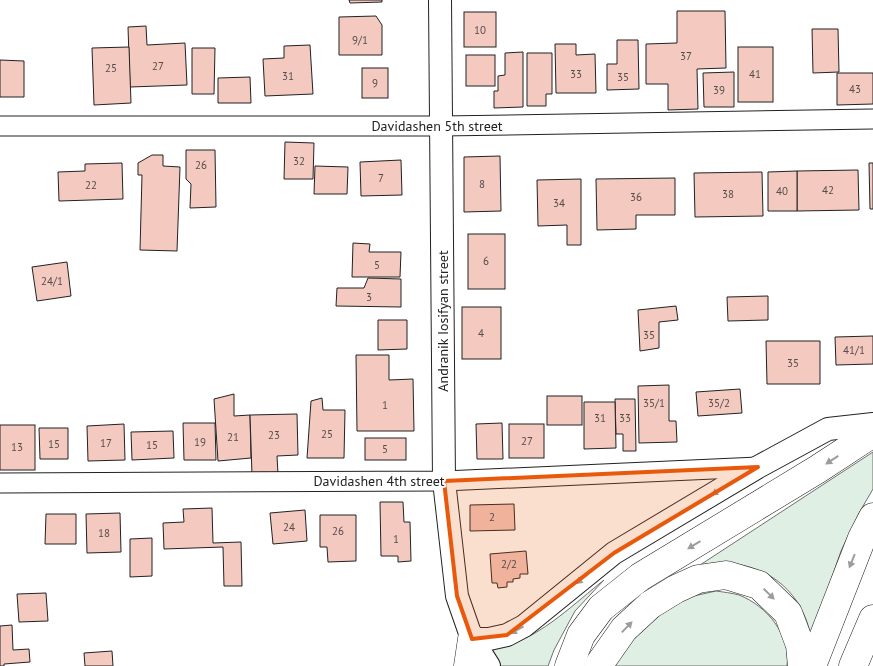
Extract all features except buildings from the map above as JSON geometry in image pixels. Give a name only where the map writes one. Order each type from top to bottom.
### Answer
[{"type":"main road","points":[[569,666],[581,635],[601,608],[640,577],[818,469],[873,433]]},
{"type":"main road","points":[[812,666],[862,538],[873,517]]},
{"type":"main road","points":[[598,666],[624,628],[650,605],[676,589],[698,579],[726,575],[759,585],[788,613],[800,645],[802,666]]},
{"type":"main road","points":[[853,666],[873,619]]},
{"type":"main road","points":[[468,666],[472,639]]},
{"type":"street","name":"Andranik Iosifyan street","points":[[440,0],[444,481],[457,596],[472,639],[489,666]]},
{"type":"street","name":"Davidashen 5th street","points":[[0,126],[441,126],[873,119]]},
{"type":"street","points":[[472,639],[489,639],[507,635],[524,626],[614,553],[758,466],[828,429],[873,424]]},
{"type":"street","name":"Davidashen 4th street","points":[[0,483],[444,481],[758,466]]},
{"type":"highlighted area","points":[[758,467],[614,553],[507,635],[472,639],[457,596],[444,481]]},
{"type":"green space","points":[[873,452],[873,489],[841,551],[811,637],[801,608],[793,595],[771,576],[743,565],[713,563],[700,565]]},
{"type":"green space","points":[[604,580],[575,611],[554,650],[548,666],[496,666],[483,647],[507,645],[533,634],[558,617]]},
{"type":"green space","points":[[716,591],[739,595],[759,606],[768,614],[781,633],[785,643],[787,666],[610,666],[633,637],[660,615],[689,597]]}]
